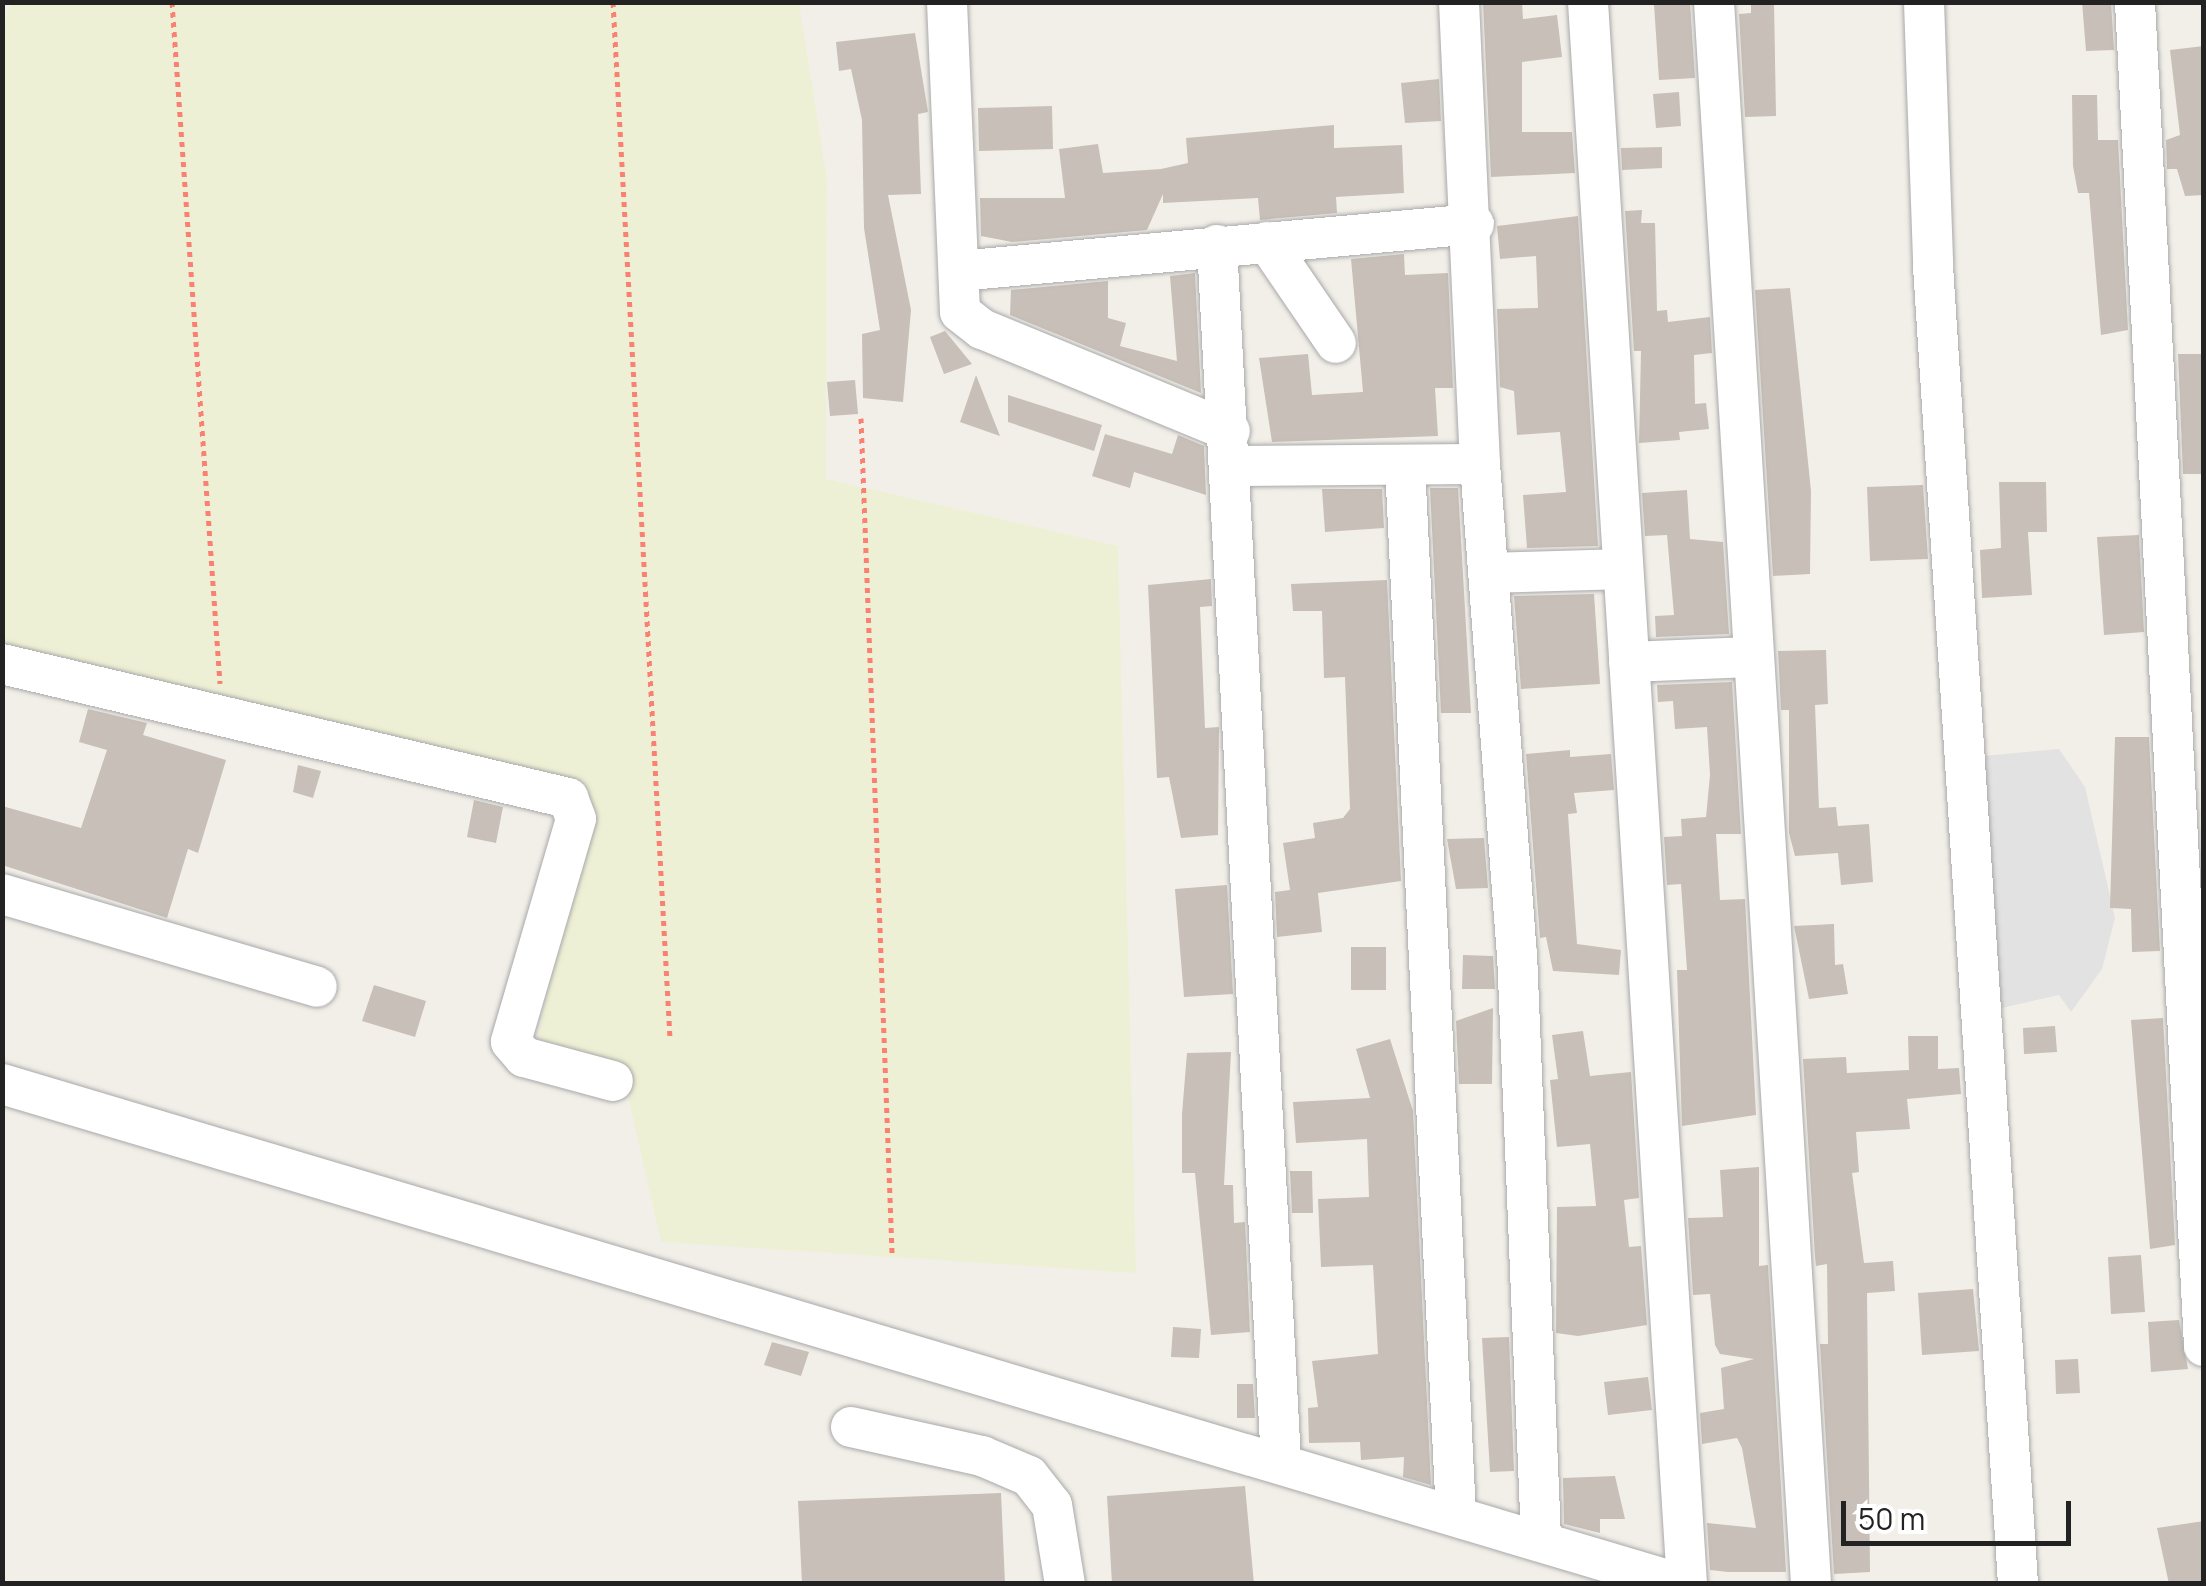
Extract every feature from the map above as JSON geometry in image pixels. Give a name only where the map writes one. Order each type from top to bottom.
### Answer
[{"type":"street","points":[[947,2],[959,272],[968,322],[1231,448],[1406,466],[1480,464]]},
{"type":"street","points":[[1460,2],[1474,224],[1480,464],[1517,953],[1540,1539]]},
{"type":"street","points":[[2,1084],[1684,1584],[1588,2]]},
{"type":"street","points":[[1714,2],[1751,657],[1811,1584]]},
{"type":"street","points":[[1924,2],[1933,266],[2018,1584]]},
{"type":"street","points":[[2135,2],[2185,609],[2204,1346]]},
{"type":"street","points":[[2138,65],[2153,2]]},
{"type":"street","points":[[959,272],[1474,224]]},
{"type":"street","points":[[1268,242],[1336,344]]},
{"type":"street","points":[[1217,246],[1231,448],[1282,1462]]},
{"type":"street","points":[[1406,466],[1456,1516]]},
{"type":"street","points":[[1490,574],[1623,569]]},
{"type":"street","points":[[1629,662],[1751,657]]},
{"type":"street","points":[[2,664],[575,802],[512,1042],[524,1057],[613,1081]]},
{"type":"street","points":[[2,894],[317,987]]},
{"type":"street","points":[[851,1427],[982,1456],[1029,1476],[1052,1504],[1065,1584]]},
{"type":"path","points":[[172,2],[222,716]]},
{"type":"path","points":[[613,2],[670,1039]]},
{"type":"path","points":[[860,418],[892,1253]]},
{"type":"green space","points":[[10,3],[799,3],[827,180],[826,479],[1118,546],[1136,1273],[661,1242],[626,1087],[536,1046],[587,806],[3,666],[2,35]]},
{"type":"shaded area","points":[[2059,749],[2085,787],[2115,918],[2102,969],[2071,1012],[2059,995],[1997,1009],[1973,757]]},
{"type":"building","points":[[1483,2],[1522,2],[1523,19],[1557,15],[1562,57],[1522,62],[1522,132],[1572,132],[1575,173],[1491,177]]},
{"type":"building","points":[[1690,2],[1695,78],[1659,80],[1654,4]]},
{"type":"building","points":[[1751,2],[1774,2],[1776,116],[1745,117],[1739,14],[1751,13]]},
{"type":"building","points":[[2082,2],[2111,2],[2114,50],[2086,51]]},
{"type":"building","points":[[915,33],[928,112],[918,114],[921,194],[888,195],[911,310],[903,402],[863,398],[862,334],[880,330],[864,228],[862,120],[851,69],[839,71],[836,42]]},
{"type":"building","points":[[2204,46],[2204,195],[2185,196],[2177,169],[2167,169],[2166,140],[2180,135],[2170,50]]},
{"type":"building","points":[[1439,79],[1441,121],[1405,123],[1401,83]]},
{"type":"building","points":[[1679,92],[1681,126],[1656,128],[1653,94]]},
{"type":"building","points":[[2072,95],[2097,95],[2098,140],[2118,140],[2128,330],[2101,335],[2089,193],[2078,193],[2073,166]]},
{"type":"building","points":[[1052,106],[1053,149],[979,151],[978,108]]},
{"type":"building","points":[[1334,125],[1334,148],[1402,145],[1404,193],[1336,197],[1337,213],[1260,220],[1258,198],[1163,203],[1163,194],[1147,230],[1012,242],[981,236],[980,198],[1065,198],[1059,149],[1098,144],[1103,173],[1161,169],[1188,163],[1186,138]]},
{"type":"building","points":[[1662,147],[1662,168],[1622,170],[1621,148]]},
{"type":"building","points":[[1642,210],[1641,223],[1655,223],[1657,311],[1667,310],[1668,322],[1710,317],[1712,353],[1694,355],[1695,404],[1706,403],[1709,429],[1679,432],[1680,440],[1639,443],[1641,351],[1634,351],[1625,211]]},
{"type":"building","points":[[1578,216],[1598,546],[1527,548],[1523,495],[1566,492],[1560,432],[1517,435],[1514,391],[1500,387],[1497,309],[1538,308],[1536,256],[1500,259],[1497,226]]},
{"type":"building","points":[[1404,254],[1405,275],[1448,273],[1453,388],[1435,388],[1438,436],[1272,442],[1259,358],[1308,354],[1312,395],[1363,392],[1351,259]]},
{"type":"building","points":[[1195,273],[1201,393],[1010,315],[1011,290],[1108,281],[1108,318],[1126,323],[1120,346],[1177,361],[1170,276]]},
{"type":"building","points":[[1790,288],[1811,491],[1810,574],[1773,576],[1755,290]]},
{"type":"building","points":[[945,331],[972,364],[944,374],[930,337]]},
{"type":"building","points":[[2178,354],[2204,354],[2204,474],[2183,474]]},
{"type":"building","points":[[976,375],[1000,436],[960,422]]},
{"type":"building","points":[[855,380],[858,414],[830,416],[827,382]]},
{"type":"building","points":[[1008,395],[1102,425],[1094,451],[1008,422]]},
{"type":"building","points":[[1105,434],[1172,454],[1178,435],[1204,446],[1206,495],[1134,472],[1130,488],[1092,476]]},
{"type":"building","points":[[1999,482],[2046,482],[2047,532],[2028,532],[2032,595],[1982,598],[1980,550],[2001,548]]},
{"type":"building","points":[[1923,485],[1928,559],[1870,561],[1867,487]]},
{"type":"building","points":[[1430,488],[1458,488],[1471,713],[1441,713]]},
{"type":"building","points":[[1322,489],[1382,489],[1384,528],[1325,532]]},
{"type":"building","points":[[1687,490],[1690,539],[1723,542],[1729,634],[1656,637],[1655,616],[1674,615],[1667,535],[1645,536],[1642,493]]},
{"type":"building","points":[[2139,535],[2144,632],[2104,635],[2097,537]]},
{"type":"building","points":[[1211,579],[1212,606],[1200,607],[1205,728],[1219,727],[1218,835],[1181,838],[1169,777],[1157,778],[1148,585]]},
{"type":"building","points":[[1387,580],[1401,881],[1318,893],[1322,932],[1277,937],[1275,892],[1290,890],[1283,843],[1315,838],[1313,823],[1343,818],[1350,809],[1345,677],[1324,678],[1322,611],[1293,611],[1291,584]]},
{"type":"building","points":[[1594,594],[1600,684],[1521,689],[1514,596]]},
{"type":"building","points":[[1826,650],[1828,704],[1815,705],[1819,808],[1836,807],[1838,826],[1869,824],[1873,882],[1841,885],[1838,853],[1795,856],[1789,833],[1789,710],[1781,710],[1778,651]]},
{"type":"building","points":[[1732,682],[1741,834],[1716,834],[1720,900],[1745,899],[1756,1115],[1682,1126],[1677,970],[1687,970],[1681,884],[1667,885],[1664,837],[1682,836],[1681,819],[1706,817],[1710,775],[1707,727],[1675,729],[1673,701],[1658,702],[1657,685]]},
{"type":"building","points":[[88,709],[147,723],[143,735],[226,760],[198,853],[188,849],[167,918],[2,865],[2,806],[81,828],[107,750],[79,742]]},
{"type":"building","points":[[2115,737],[2149,737],[2160,951],[2132,952],[2131,909],[2110,908]]},
{"type":"building","points":[[1570,750],[1570,757],[1611,754],[1614,790],[1574,793],[1577,813],[1568,814],[1577,944],[1621,950],[1619,975],[1553,971],[1546,937],[1540,938],[1526,754]]},
{"type":"building","points":[[298,765],[321,771],[313,798],[293,792]]},
{"type":"building","points":[[474,800],[503,807],[496,843],[467,837]]},
{"type":"building","points":[[1484,838],[1488,888],[1456,889],[1447,839]]},
{"type":"building","points":[[1227,885],[1233,994],[1184,997],[1175,889]]},
{"type":"building","points":[[1834,924],[1835,965],[1843,964],[1848,994],[1809,999],[1794,926]]},
{"type":"building","points":[[1351,947],[1386,947],[1386,990],[1351,990]]},
{"type":"building","points":[[1463,955],[1493,956],[1495,989],[1462,989]]},
{"type":"building","points":[[374,985],[426,1001],[415,1037],[362,1021]]},
{"type":"building","points":[[1493,1008],[1492,1084],[1459,1084],[1456,1021]]},
{"type":"building","points":[[2163,1018],[2175,1245],[2150,1249],[2131,1020]]},
{"type":"building","points":[[2055,1026],[2057,1052],[2024,1054],[2023,1028]]},
{"type":"building","points":[[1583,1031],[1590,1076],[1631,1072],[1639,1198],[1624,1200],[1629,1247],[1641,1246],[1647,1325],[1578,1336],[1556,1333],[1557,1207],[1596,1206],[1590,1144],[1557,1147],[1550,1080],[1558,1079],[1552,1035]]},
{"type":"building","points":[[1908,1036],[1938,1036],[1938,1069],[1959,1068],[1961,1094],[1907,1099],[1910,1129],[1856,1132],[1859,1172],[1852,1173],[1864,1263],[1893,1261],[1895,1291],[1867,1293],[1870,1572],[1834,1574],[1820,1344],[1828,1344],[1827,1264],[1816,1266],[1803,1059],[1846,1057],[1847,1073],[1909,1070]]},
{"type":"building","points":[[1390,1039],[1413,1111],[1431,1485],[1403,1477],[1404,1457],[1361,1460],[1360,1442],[1309,1443],[1308,1408],[1318,1407],[1312,1361],[1378,1354],[1373,1265],[1321,1267],[1318,1199],[1369,1197],[1367,1139],[1296,1143],[1293,1102],[1370,1098],[1356,1049]]},
{"type":"building","points":[[1231,1052],[1224,1185],[1233,1185],[1234,1223],[1245,1222],[1250,1332],[1211,1335],[1195,1173],[1182,1173],[1182,1114],[1187,1053]]},
{"type":"building","points":[[1759,1167],[1759,1266],[1768,1265],[1786,1572],[1728,1572],[1710,1570],[1707,1523],[1756,1528],[1742,1448],[1737,1438],[1702,1444],[1700,1413],[1724,1409],[1721,1368],[1754,1359],[1720,1354],[1715,1345],[1710,1294],[1693,1295],[1688,1218],[1723,1217],[1720,1170]]},
{"type":"building","points":[[1290,1171],[1312,1171],[1313,1213],[1292,1213]]},
{"type":"building","points":[[2141,1255],[2145,1312],[2111,1314],[2108,1257]]},
{"type":"building","points":[[1973,1289],[1979,1351],[1922,1355],[1918,1293]]},
{"type":"building","points":[[2179,1320],[2188,1369],[2151,1372],[2148,1322]]},
{"type":"building","points":[[1173,1327],[1201,1329],[1199,1358],[1171,1357]]},
{"type":"building","points":[[1509,1337],[1514,1471],[1490,1472],[1482,1338]]},
{"type":"building","points":[[772,1342],[809,1352],[801,1376],[764,1365]]},
{"type":"building","points":[[2078,1359],[2080,1393],[2056,1394],[2055,1360]]},
{"type":"building","points":[[1648,1377],[1652,1410],[1608,1415],[1604,1382]]},
{"type":"building","points":[[1237,1384],[1253,1384],[1255,1418],[1237,1418]]},
{"type":"building","points":[[1615,1476],[1625,1519],[1600,1519],[1600,1533],[1564,1524],[1563,1478]]},
{"type":"building","points":[[1245,1486],[1254,1584],[1112,1584],[1107,1496]]},
{"type":"building","points":[[1001,1493],[1005,1584],[802,1584],[798,1501]]},
{"type":"building","points":[[2204,1521],[2204,1581],[2169,1584],[2157,1528]]}]
